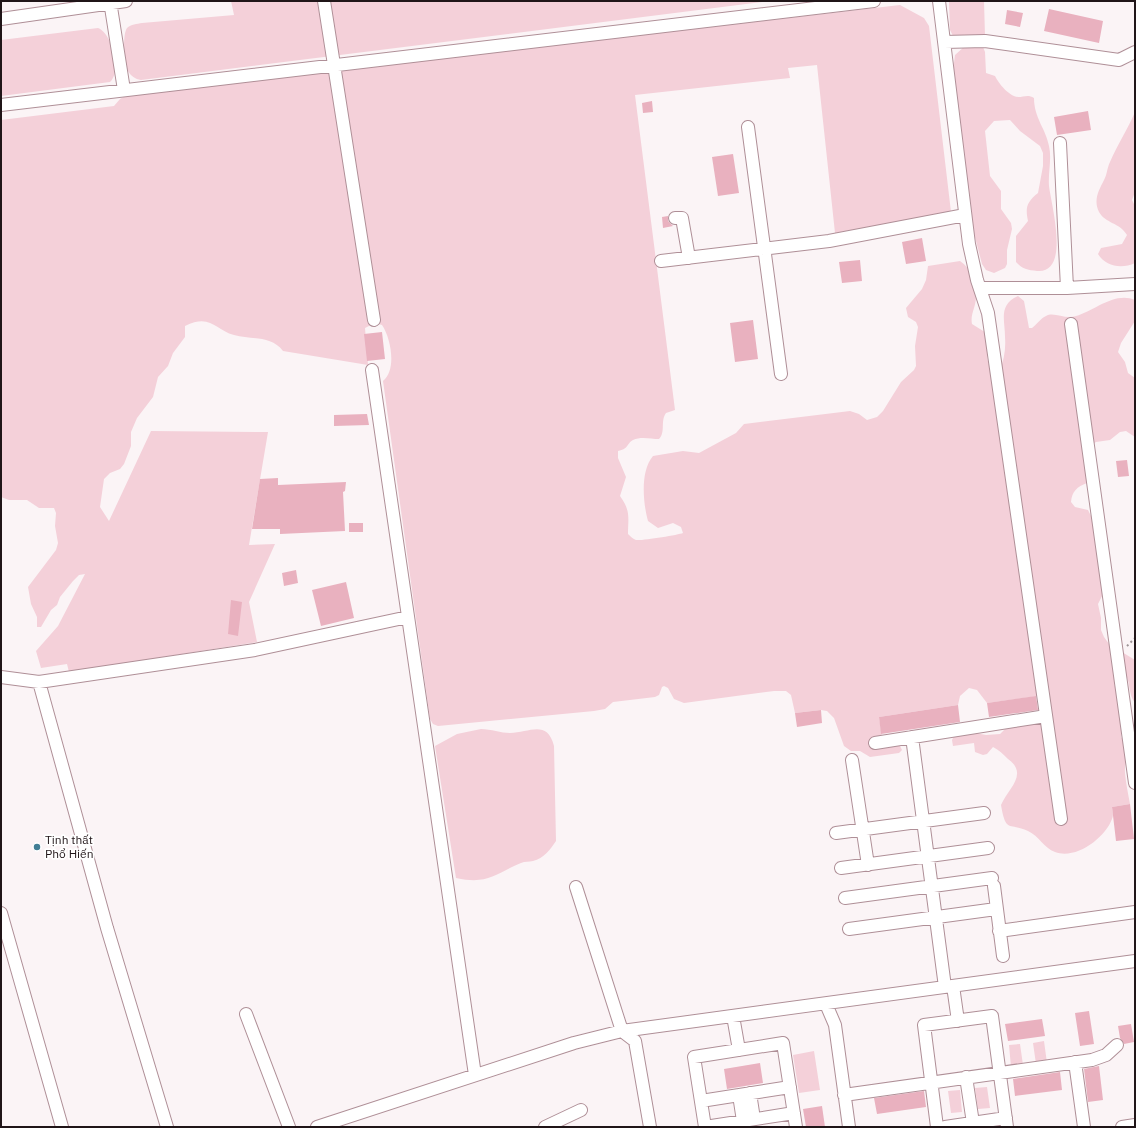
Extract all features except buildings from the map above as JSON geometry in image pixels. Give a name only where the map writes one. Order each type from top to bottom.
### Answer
[{"type":"street","points":[[1,19],[110,2],[126,1]]},
{"type":"street","points":[[324,1],[374,320]]},
{"type":"street","points":[[1,105],[874,1]]},
{"type":"street","points":[[939,1],[965,215],[971,255],[989,323],[1061,819]]},
{"type":"street","points":[[110,2],[118,91]]},
{"type":"street","points":[[944,42],[985,41],[1119,60],[1135,52]]},
{"type":"street","points":[[748,127],[781,374]]},
{"type":"street","points":[[1060,143],[1067,288]]},
{"type":"street","points":[[661,261],[829,242],[965,215]]},
{"type":"street","points":[[675,218],[682,218],[689,258]]},
{"type":"street","points":[[980,288],[1067,288],[1135,284]]},
{"type":"street","points":[[1071,324],[1134,766],[1135,783]]},
{"type":"street","points":[[372,370],[475,1075]]},
{"type":"street","points":[[1,677],[39,682],[255,650],[408,617]]},
{"type":"street","points":[[39,682],[107,928],[167,1127]]},
{"type":"street","points":[[875,743],[1046,716]]},
{"type":"street","points":[[912,737],[936,917],[949,987],[958,1021]]},
{"type":"street","points":[[852,760],[868,865]]},
{"type":"street","points":[[836,832],[984,813]]},
{"type":"street","points":[[841,868],[988,848]]},
{"type":"street","points":[[845,898],[932,886],[993,882],[1002,956]]},
{"type":"street","points":[[576,887],[622,1031],[635,1041],[650,1127]]},
{"type":"street","points":[[849,929],[996,909]]},
{"type":"street","points":[[999,931],[1135,912]]},
{"type":"street","points":[[1,913],[62,1127]]},
{"type":"street","points":[[317,1127],[574,1043],[622,1031],[1135,961]]},
{"type":"street","points":[[826,1004],[835,1025],[849,1127]]},
{"type":"street","points":[[246,1014],[289,1127]]},
{"type":"street","points":[[733,1016],[739,1050]]},
{"type":"street","points":[[938,1127],[924,1025],[992,1016],[1007,1123],[973,1123],[945,1127]]},
{"type":"street","points":[[794,1112],[705,1127],[694,1057],[783,1043],[794,1112],[796,1127]]},
{"type":"street","points":[[844,1095],[1099,1058],[1106,1055],[1117,1045]]},
{"type":"street","points":[[1075,1062],[1084,1127]]},
{"type":"street","points":[[966,1077],[973,1123]]},
{"type":"street","points":[[701,1101],[790,1087]]},
{"type":"street","points":[[744,1094],[749,1120]]},
{"type":"street","points":[[545,1127],[581,1110]]},
{"type":"street","points":[[1122,1127],[1135,1125]]},
{"type":"shaded area","points":[[231,1],[770,1],[141,80],[135,78],[129,73],[125,62],[124,50],[124,37],[127,28],[134,24],[142,23],[234,15]]},
{"type":"shaded area","points":[[949,1],[984,1],[985,36],[954,38],[950,30]]},
{"type":"shaded area","points":[[900,5],[924,18],[929,26],[951,212],[835,233],[817,65],[788,68],[790,78],[635,95],[675,410],[666,413],[664,416],[662,433],[659,439],[636,439],[633,440],[626,448],[618,451],[618,458],[626,477],[620,496],[624,501],[627,510],[628,534],[634,539],[639,540],[660,538],[683,533],[681,527],[673,523],[658,528],[648,521],[644,496],[644,478],[649,462],[653,456],[683,451],[699,453],[736,433],[744,424],[850,411],[859,414],[867,420],[877,417],[883,411],[901,382],[914,370],[916,366],[915,346],[918,327],[916,322],[908,317],[906,308],[922,289],[926,280],[928,266],[960,261],[970,272],[974,281],[976,297],[972,324],[988,334],[987,358],[990,367],[994,372],[999,372],[1004,355],[1005,308],[1018,296],[1024,301],[1029,328],[1032,328],[1042,318],[1049,315],[1053,314],[1072,317],[1083,314],[1112,300],[1127,298],[1135,300],[1135,321],[1121,343],[1118,352],[1125,362],[1128,373],[1135,378],[1135,437],[1126,431],[1120,432],[1110,440],[1096,442],[1085,449],[1083,455],[1084,465],[1087,466],[1087,483],[1080,486],[1076,490],[1071,502],[1075,507],[1088,510],[1093,520],[1104,592],[1098,604],[1101,618],[1101,630],[1109,644],[1135,660],[1135,703],[1131,696],[1129,682],[1126,675],[1115,677],[1114,681],[1122,729],[1121,737],[1126,746],[1125,773],[1130,804],[1112,807],[1112,819],[1108,826],[1089,846],[1072,853],[1063,854],[1055,852],[1032,833],[1022,828],[1009,826],[1005,820],[1001,805],[1017,776],[1017,770],[1014,765],[1001,752],[993,747],[987,754],[983,755],[975,752],[974,743],[953,746],[952,740],[954,736],[970,732],[986,735],[1000,734],[1005,729],[1037,723],[1041,715],[1038,696],[987,703],[977,690],[969,688],[960,696],[958,705],[879,717],[882,737],[900,746],[902,750],[899,753],[870,757],[860,751],[851,751],[844,746],[834,718],[827,711],[821,710],[795,713],[791,695],[786,691],[774,691],[684,703],[674,699],[668,688],[664,686],[662,687],[659,695],[655,697],[613,702],[605,709],[594,711],[438,726],[433,724],[430,719],[383,381],[390,369],[390,346],[382,325],[375,323],[365,328],[368,365],[283,351],[273,342],[234,335],[207,322],[194,322],[185,326],[185,337],[173,353],[168,366],[158,377],[153,397],[137,418],[131,432],[131,446],[124,464],[120,469],[110,473],[104,479],[100,507],[109,521],[151,431],[268,432],[249,545],[275,544],[249,602],[257,642],[69,672],[67,664],[41,668],[36,651],[58,626],[85,574],[79,575],[73,581],[60,597],[57,605],[51,610],[41,627],[37,627],[37,617],[31,604],[28,587],[56,550],[58,543],[55,526],[56,513],[54,508],[39,508],[27,500],[9,500],[1,497],[1,120],[114,106],[120,99],[127,95]]},
{"type":"shaded area","points":[[98,28],[103,31],[107,37],[114,53],[115,70],[114,77],[110,82],[1,96],[1,40]]},
{"type":"shaded area","points":[[965,46],[983,47],[985,52],[986,73],[995,76],[999,83],[1008,92],[1018,97],[1028,96],[1034,98],[1036,112],[1050,151],[1049,186],[1055,222],[1056,250],[1054,262],[1047,269],[1037,271],[1028,270],[1016,262],[1016,236],[1028,221],[1027,208],[1029,202],[1038,193],[1043,166],[1043,153],[1040,146],[1020,131],[1010,120],[994,121],[985,131],[990,176],[1001,191],[1001,209],[1011,223],[1012,229],[1007,250],[1007,264],[1005,268],[994,273],[986,270],[982,264],[971,222],[953,70],[955,55]]},
{"type":"shaded area","points":[[1135,112],[1135,192],[1132,200],[1135,206],[1135,263],[1125,266],[1115,266],[1105,262],[1098,254],[1101,248],[1122,244],[1127,235],[1124,231],[1102,216],[1097,208],[1097,199],[1110,162]]},
{"type":"shaded area","points":[[481,729],[510,733],[536,729],[547,733],[551,738],[554,746],[556,841],[546,853],[537,860],[522,862],[484,879],[467,880],[456,878],[435,746],[457,734]]},
{"type":"shaded area","points":[[1044,1041],[1047,1063],[1036,1064],[1033,1043]]},
{"type":"shaded area","points":[[1020,1044],[1023,1065],[1011,1067],[1009,1045]]},
{"type":"shaded area","points":[[814,1051],[820,1090],[799,1093],[793,1055]]},
{"type":"shaded area","points":[[987,1087],[990,1108],[978,1109],[975,1088]]},
{"type":"shaded area","points":[[960,1090],[962,1112],[951,1113],[948,1091]]},
{"type":"place","name":"Tịnh thất Phổ Hiến","points":[[37,847]]}]
